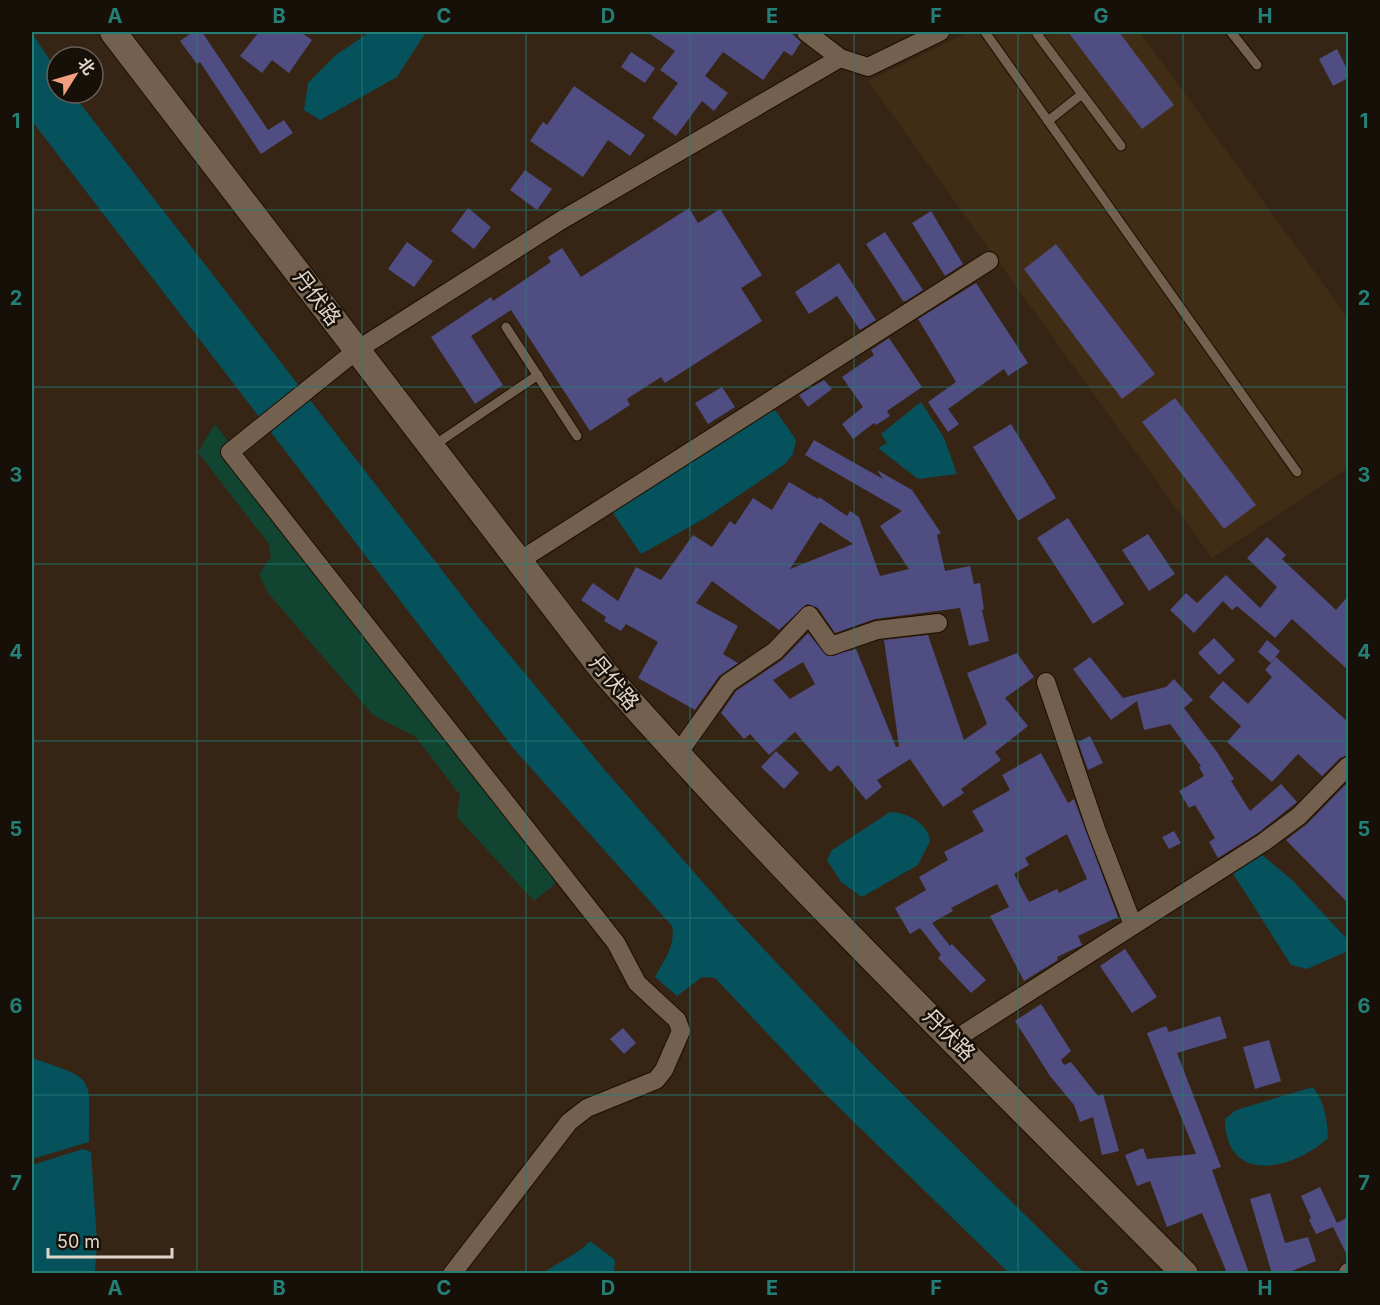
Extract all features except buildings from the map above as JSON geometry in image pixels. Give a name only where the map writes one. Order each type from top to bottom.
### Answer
[{"type":"main road","name":"丹伏路","points":[[113,32],[349,357],[431,447],[604,673],[677,755],[954,1041],[1185,1274]]},
{"type":"street","points":[[806,32],[840,58],[868,68],[939,32]]},
{"type":"street","points":[[452,1274],[569,1122],[587,1108],[656,1080],[664,1070],[681,1031],[677,1020],[637,983],[616,943],[230,452],[349,357],[560,221],[840,58]]},
{"type":"street","points":[[519,561],[989,261]]},
{"type":"street","points":[[677,755],[728,683],[775,651],[809,615],[831,646],[877,630],[938,623]]},
{"type":"street","points":[[1046,682],[1088,807],[1133,925]]},
{"type":"street","points":[[954,1041],[1264,842],[1299,816],[1348,766]]},
{"type":"lane","points":[[985,32],[1297,472]]},
{"type":"lane","points":[[1040,32],[1037,34],[1121,146]]},
{"type":"lane","points":[[1231,32],[1257,65]]},
{"type":"lane","points":[[1048,120],[1083,94]]},
{"type":"lane","points":[[506,327],[578,436]]},
{"type":"lane","points":[[431,447],[538,375]]},
{"type":"shaded area","points":[[969,32],[1140,32],[1348,318],[1348,468],[1212,558],[868,81]]},
{"type":"green space","points":[[215,424],[562,878],[534,901],[457,817],[460,795],[416,737],[373,715],[268,593],[259,574],[271,557],[268,543],[198,452]]},
{"type":"water","points":[[370,32],[426,32],[397,77],[320,120],[304,110],[308,83],[336,55]]},
{"type":"water","points":[[32,33],[45,53],[45,105],[81,105],[479,618],[603,768],[727,910],[871,1063],[1084,1273],[1009,1273],[820,1089],[715,978],[702,977],[677,996],[655,977],[671,946],[672,926],[514,749],[32,121]]},
{"type":"water","points":[[921,402],[944,438],[957,474],[918,479],[878,448],[887,443],[881,434]]},
{"type":"water","points":[[767,411],[776,411],[796,440],[793,454],[785,464],[707,517],[641,554],[611,510]]},
{"type":"water","points":[[890,812],[909,816],[921,824],[930,841],[918,865],[862,897],[841,882],[827,860],[832,850]]},
{"type":"water","points":[[1260,853],[1293,881],[1345,937],[1348,951],[1307,969],[1291,965],[1232,872]]},
{"type":"water","points":[[32,1058],[68,1071],[85,1083],[90,1103],[89,1142],[32,1159]]},
{"type":"water","points":[[1313,1087],[1325,1111],[1328,1138],[1314,1149],[1280,1164],[1264,1166],[1249,1163],[1237,1155],[1228,1140],[1225,1119],[1236,1110]]},
{"type":"water","points":[[83,1149],[91,1152],[97,1241],[95,1273],[32,1273],[32,1165]]},
{"type":"water","points":[[590,1241],[615,1260],[614,1273],[543,1273],[574,1254]]}]
